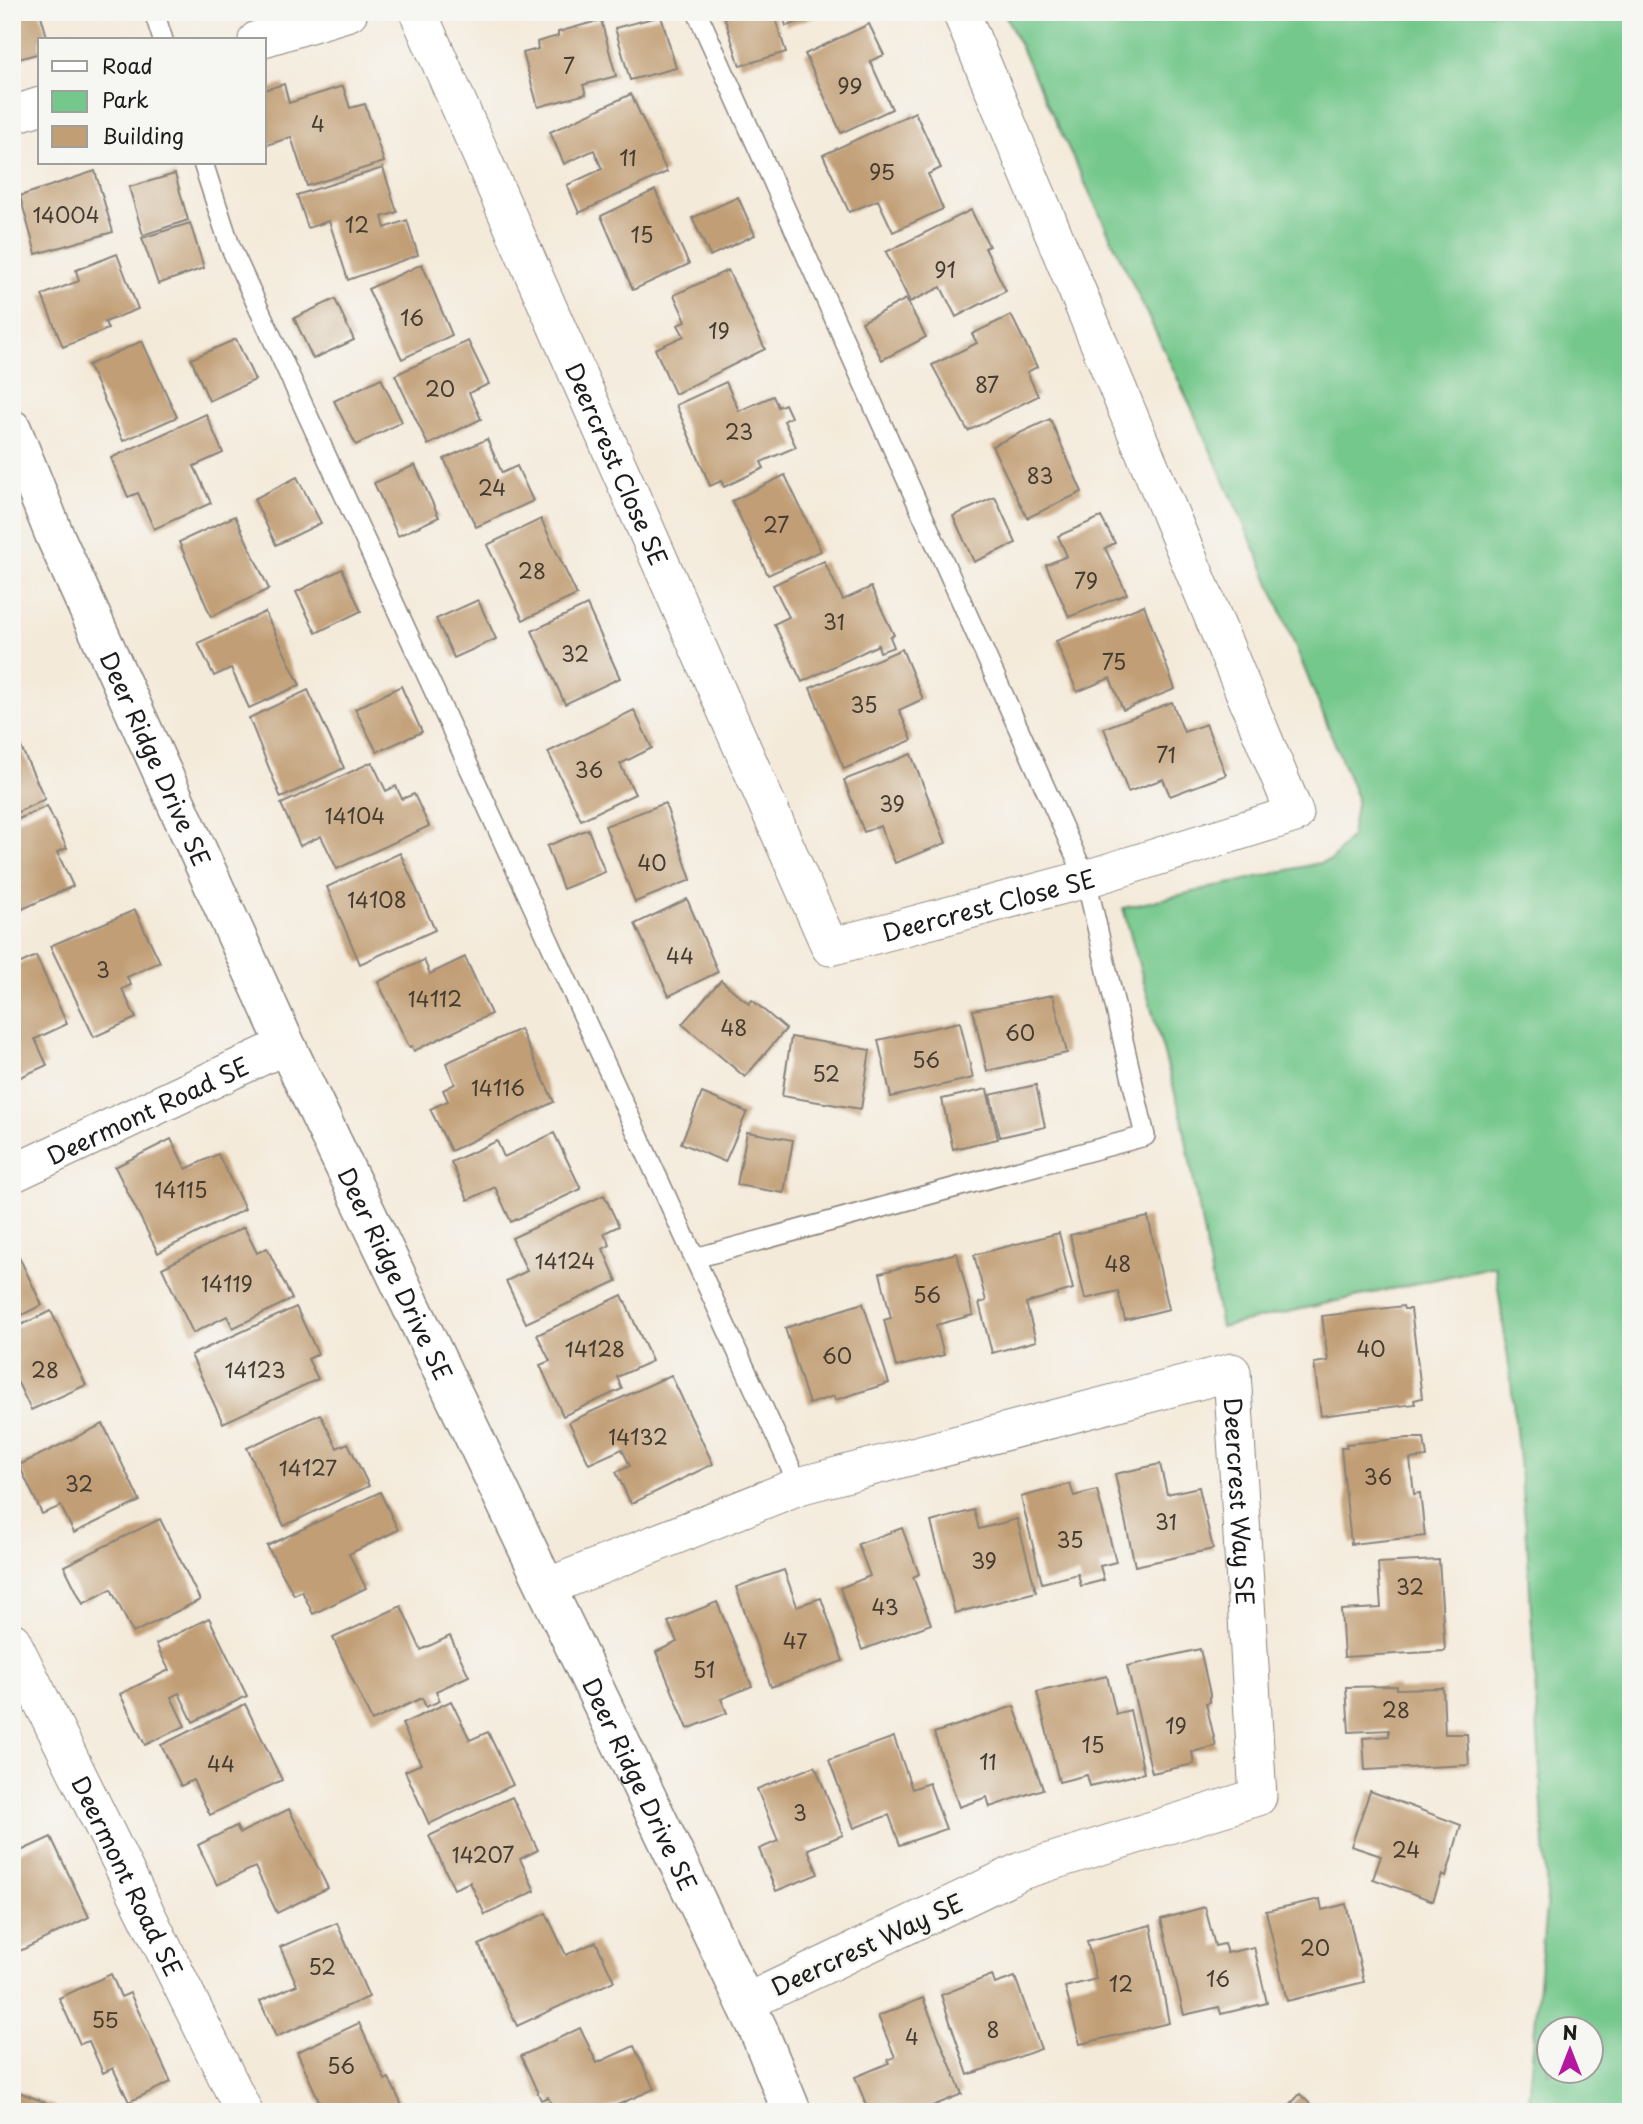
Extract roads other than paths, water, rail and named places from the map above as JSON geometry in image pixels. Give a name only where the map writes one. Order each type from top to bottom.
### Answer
[{"type":"street","points":[[264,38],[349,12]]},
{"type":"street","name":"Deercrest Close SE","points":[[418,12],[830,947],[1086,879],[1295,814],[961,12]]},
{"type":"street","points":[[12,115],[38,107]]},
{"type":"street","name":"Deer Ridge Drive SE","points":[[12,429],[54,534],[286,1045],[745,2003],[792,2112]]},
{"type":"street","name":"Deermont Road SE","points":[[12,1174],[286,1045]]},
{"type":"street","name":"Deercrest Way SE","points":[[547,1587],[799,1486],[1232,1372],[1258,1797],[1021,1871],[745,2003]]},
{"type":"street","name":"Deermont Road SE","points":[[12,1641],[25,1704],[244,2112]]},
{"type":"lane","points":[[154,12],[162,38]]},
{"type":"lane","points":[[695,1258],[1145,1136],[1086,879],[697,12]]},
{"type":"lane","points":[[203,164],[230,246],[799,1486]]}]
